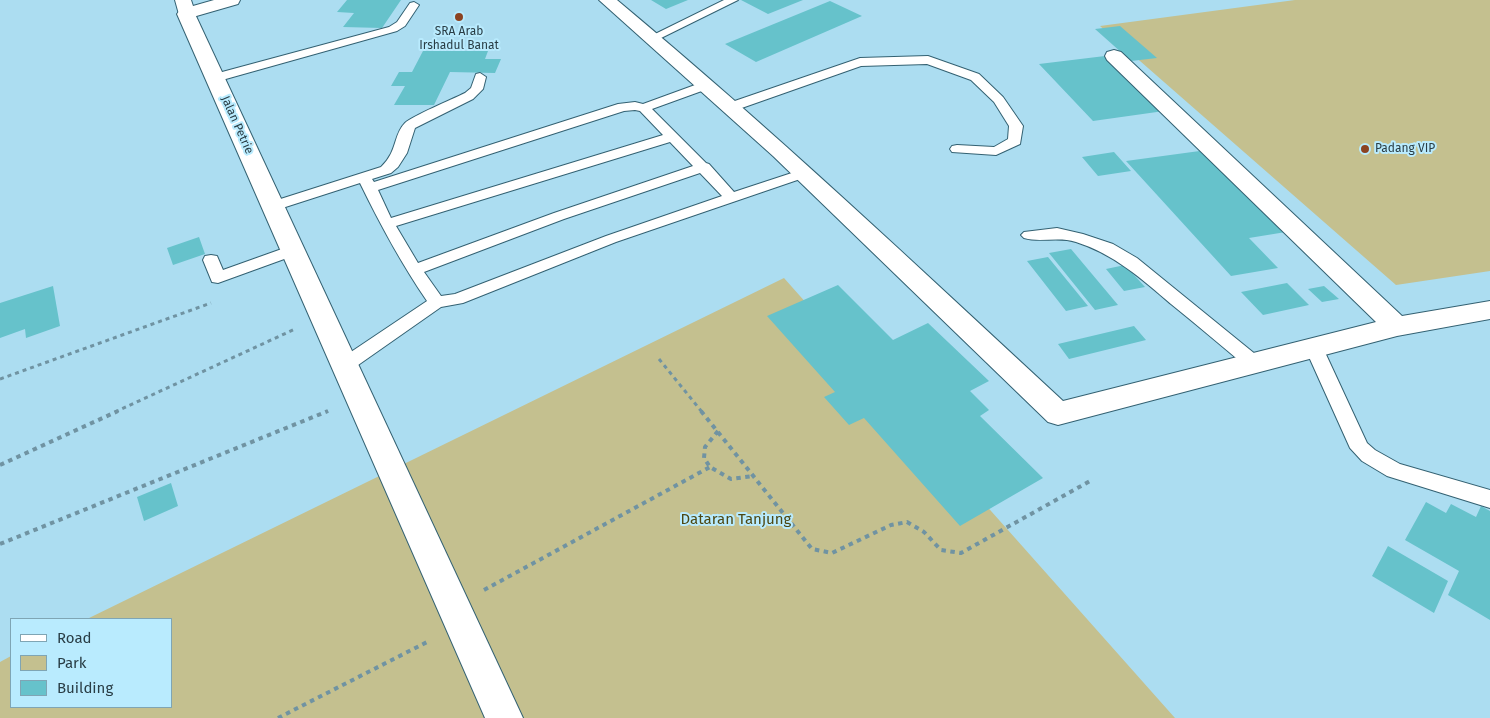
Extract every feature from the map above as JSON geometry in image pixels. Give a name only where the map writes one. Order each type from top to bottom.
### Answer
[{"type":"street","points":[[185,7],[232,0]]},
{"type":"street","points":[[607,0],[653,38],[804,173],[1058,414],[1396,326],[1490,310]]},
{"type":"street","name":"Jalan Petrie","points":[[185,7],[504,718]]},
{"type":"street","points":[[1114,56],[1396,326]]},
{"type":"lane","points":[[653,38],[734,0]]},
{"type":"lane","points":[[216,78],[393,29],[401,24],[414,5]]},
{"type":"lane","points":[[731,107],[860,62],[928,60],[975,77],[999,100],[1016,126],[1015,141],[996,151],[957,149]]},
{"type":"lane","points":[[367,182],[396,161],[401,152],[406,131],[410,125],[469,96],[477,89],[480,77]]},
{"type":"lane","points":[[273,206],[367,182],[623,106],[644,108],[706,85]]},
{"type":"lane","points":[[644,108],[704,167],[730,197]]},
{"type":"lane","points":[[387,224],[672,137]]},
{"type":"lane","points":[[414,270],[559,216],[704,167]]},
{"type":"lane","points":[[345,365],[437,302],[457,300],[611,239],[804,173]]},
{"type":"lane","points":[[367,182],[387,224],[414,270],[437,302]]},
{"type":"lane","points":[[1029,235],[1057,233],[1078,237],[1108,248],[1131,262],[1254,363]]},
{"type":"lane","points":[[211,260],[218,278],[293,250]]},
{"type":"lane","points":[[1314,348],[1360,448],[1370,458],[1400,474],[1435,482],[1490,499]]},
{"type":"path","points":[[0,379],[219,300]]},
{"type":"path","points":[[0,464],[323,316]]},
{"type":"path","points":[[659,359],[812,549],[832,553],[891,525],[907,522],[924,532],[930,541],[941,550],[961,553],[1090,482]]},
{"type":"path","points":[[0,544],[360,398]]},
{"type":"path","points":[[718,431],[705,447],[704,458],[710,467],[732,479],[754,476]]},
{"type":"path","points":[[278,718],[461,624],[461,603],[710,467]]},
{"type":"green space","name":"Padang VIP","points":[[1295,0],[1490,0],[1490,271],[1396,285],[1100,26]]},
{"type":"green space","name":"Dataran Tanjung","points":[[784,278],[1175,718],[0,718],[0,662],[10,657],[10,708],[172,708],[172,618],[89,618]]},
{"type":"building","points":[[347,0],[401,0],[382,28],[343,27],[354,13],[337,12]]},
{"type":"building","points":[[651,0],[688,0],[666,9]]},
{"type":"building","points":[[741,0],[803,0],[768,14]]},
{"type":"building","points":[[830,1],[862,16],[756,62],[725,44]]},
{"type":"building","points":[[1120,26],[1157,58],[1131,61],[1095,29]]},
{"type":"building","points":[[423,51],[488,51],[485,59],[501,59],[495,73],[450,72],[434,105],[394,105],[405,86],[391,86],[399,72],[412,72]]},
{"type":"building","points":[[1105,56],[1164,111],[1093,121],[1039,64]]},
{"type":"building","points":[[1207,150],[1292,231],[1249,238],[1278,268],[1231,276],[1126,161]]},
{"type":"building","points":[[1114,152],[1131,171],[1098,176],[1082,157]]},
{"type":"building","points":[[199,237],[205,254],[173,265],[167,248]]},
{"type":"building","points":[[1071,249],[1118,305],[1095,310],[1049,253]]},
{"type":"building","points":[[1048,257],[1088,306],[1066,311],[1027,261]]},
{"type":"building","points":[[1125,265],[1145,287],[1124,291],[1106,269]]},
{"type":"building","points":[[1287,283],[1309,305],[1263,315],[1241,292]]},
{"type":"building","points":[[838,285],[893,340],[928,323],[989,381],[970,391],[989,410],[980,416],[1043,478],[960,526],[864,418],[849,425],[824,397],[835,392],[767,316]]},
{"type":"building","points":[[53,286],[60,326],[26,338],[25,329],[0,338],[0,303]]},
{"type":"building","points":[[1324,286],[1339,299],[1322,302],[1308,289]]},
{"type":"building","points":[[1134,326],[1146,340],[1069,359],[1058,344]]},
{"type":"building","points":[[171,483],[178,506],[144,521],[137,497]]},
{"type":"building","points":[[1426,502],[1446,513],[1451,504],[1476,517],[1481,506],[1490,511],[1490,620],[1448,595],[1459,571],[1405,540]]},
{"type":"building","points":[[1388,546],[1448,581],[1434,613],[1372,576]]},
{"type":"place","name":"SRA Arab Irshadul Banat","points":[[459,17]]},
{"type":"place","name":"Padang VIP","points":[[1365,149]]}]
